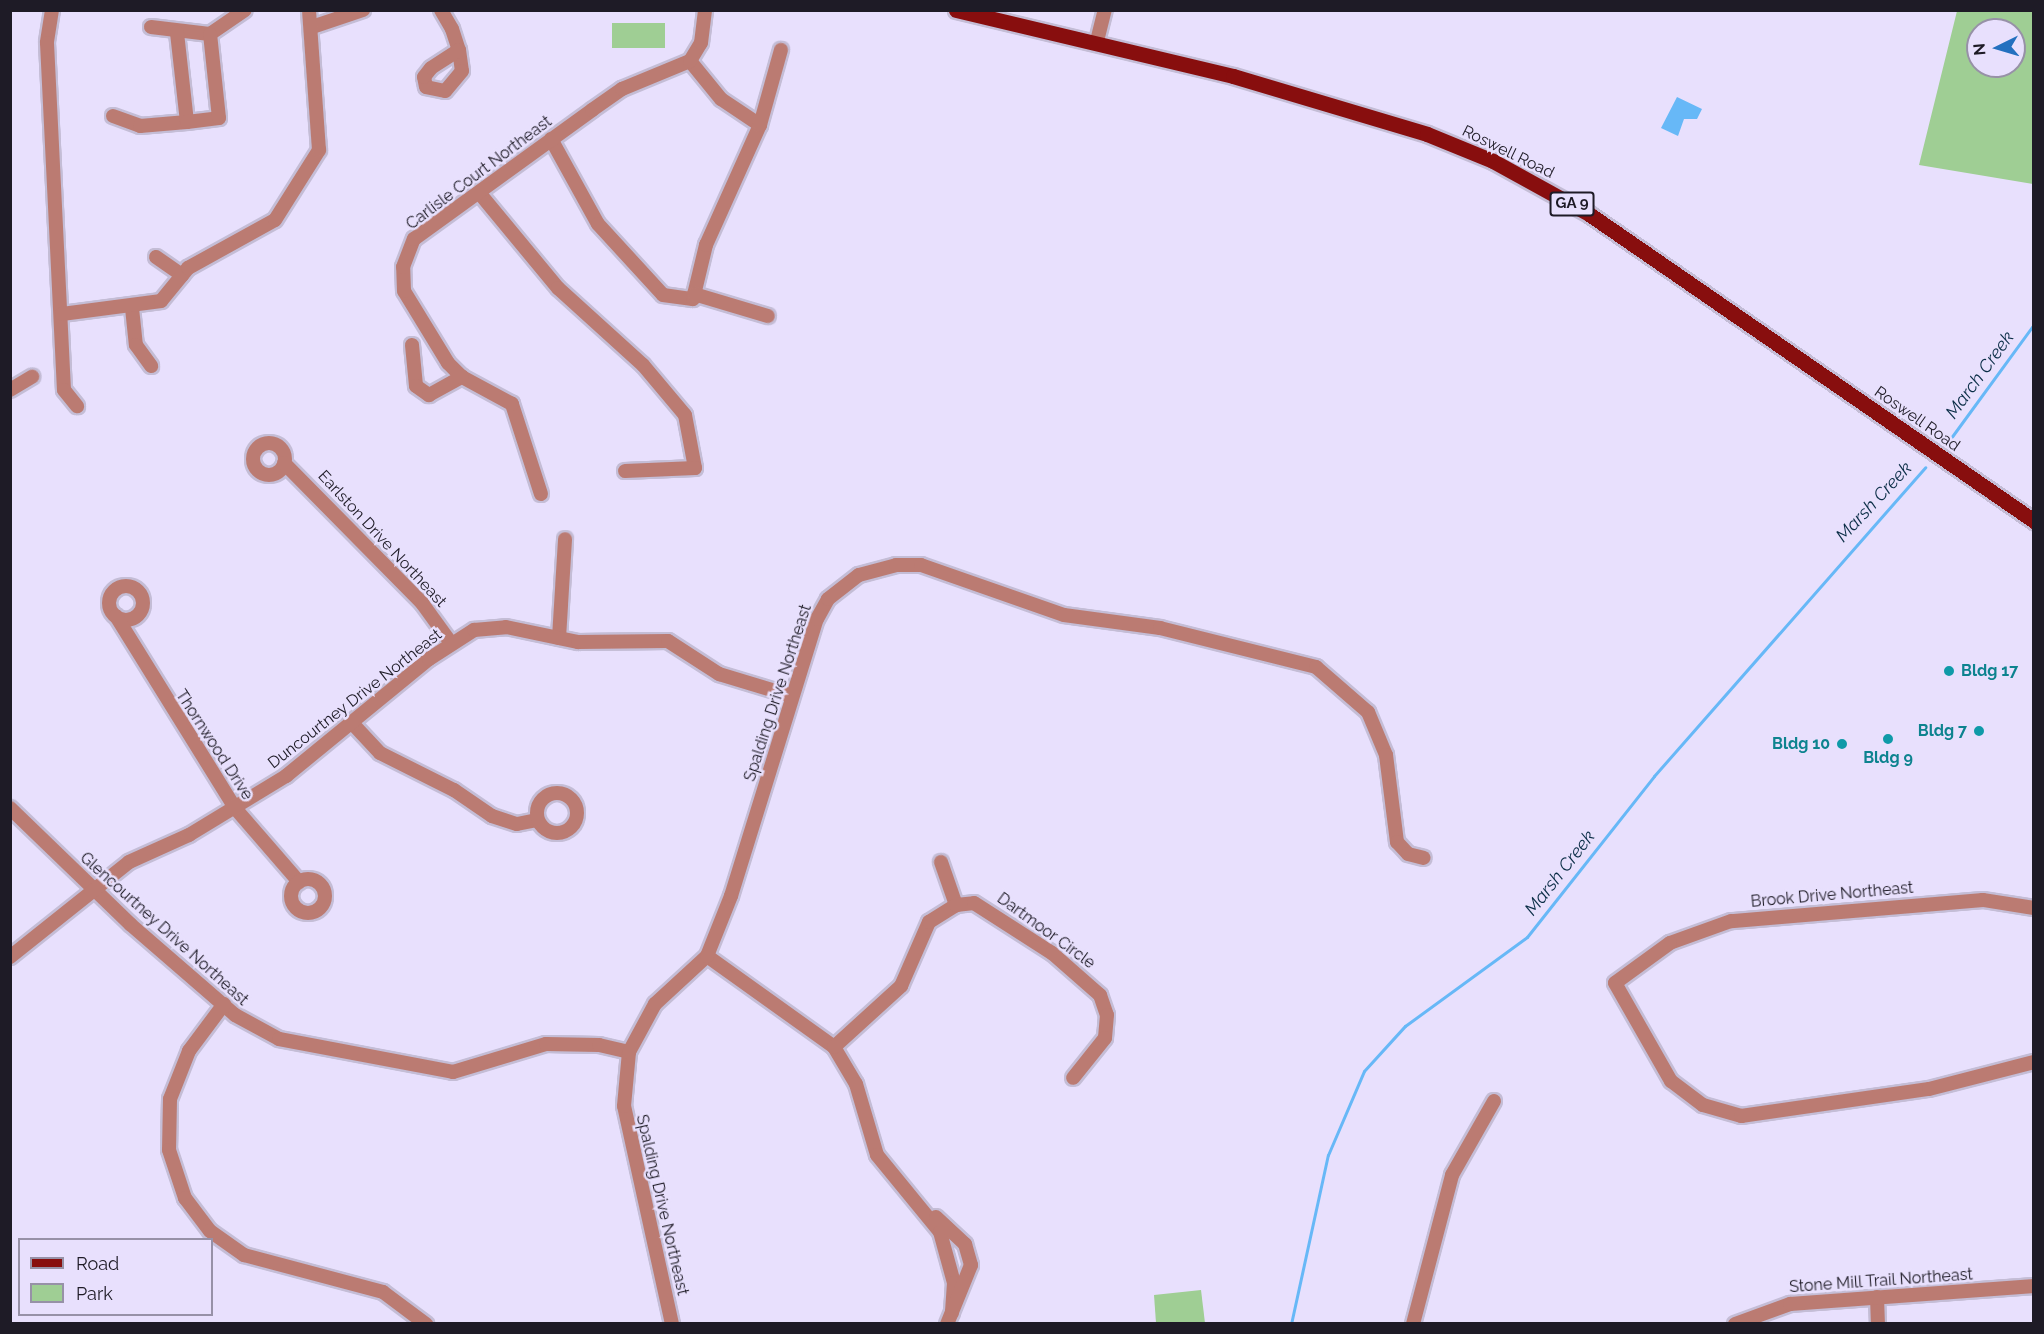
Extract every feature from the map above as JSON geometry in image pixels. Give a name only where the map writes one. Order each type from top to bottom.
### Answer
[{"type":"main road","name":"Roswell Road","points":[[956,10],[977,12],[1098,41],[1427,134],[1532,180],[2034,521]]},
{"type":"street","points":[[52,10],[47,43],[64,390],[78,406]]},
{"type":"street","points":[[177,33],[210,34],[245,10]]},
{"type":"street","points":[[312,27],[363,10]]},
{"type":"street","points":[[441,10],[459,50]]},
{"type":"street","points":[[705,10],[701,44],[690,61],[721,99],[760,124]]},
{"type":"street","points":[[1098,41],[1105,10]]},
{"type":"street","points":[[62,314],[132,308],[161,301],[182,275],[212,252],[247,241],[275,220],[319,150],[312,27],[308,11]]},
{"type":"street","points":[[151,27],[171,26],[177,33],[187,122]]},
{"type":"street","points":[[113,116],[140,126],[219,118],[210,34]]},
{"type":"street","points":[[552,139],[598,224],[663,295],[693,299],[706,245],[760,124],[781,50]]},
{"type":"street","name":"Carlisle Court Northeast","points":[[541,494],[512,404],[462,377],[424,328],[404,291],[403,267],[414,239],[481,195],[552,139],[622,89],[690,61]]},
{"type":"street","points":[[481,195],[558,288],[644,365],[685,415],[695,468],[625,471]]},
{"type":"street","points":[[156,257],[182,275]]},
{"type":"street","points":[[694,294],[768,316]]},
{"type":"street","points":[[132,308],[136,345],[151,366]]},
{"type":"street","points":[[412,345],[416,386],[429,395],[462,377]]},
{"type":"street","points":[[10,390],[32,377]]},
{"type":"street","name":"Earlston Drive Northeast","points":[[284,462],[422,603],[451,643]]},
{"type":"street","points":[[559,638],[565,539]]},
{"type":"street","name":"Spalding Drive Northeast","points":[[672,1323],[624,1106],[629,1052],[655,1004],[707,956],[731,896],[792,696],[828,599],[859,575],[896,565],[946,571],[1064,615],[1160,628],[1295,659],[1335,678],[1368,712],[1386,755],[1397,842],[1408,854],[1424,858]]},
{"type":"street","name":"Thornwood Drive","points":[[116,616],[235,808],[299,882]]},
{"type":"street","name":"Duncourtney Drive Northeast","points":[[10,957],[92,888],[235,808],[352,723],[451,643],[492,626],[559,638],[668,641],[719,674],[792,696]]},
{"type":"street","points":[[352,723],[380,753],[453,790],[492,816],[517,824],[538,820]]},
{"type":"street","name":"Glencourtney Drive Northeast","points":[[10,808],[92,888],[248,1025],[279,1039],[453,1072],[546,1044],[599,1045],[629,1052]]},
{"type":"street","points":[[834,1047],[891,998],[929,922],[956,905],[941,862]]},
{"type":"street","name":"Brook Drive Northeast","points":[[2034,908],[1983,900],[1758,916],[1700,930],[1643,963],[1615,983],[1671,1081],[1721,1112],[1769,1116],[1929,1089],[2034,1062]]},
{"type":"street","name":"Dartmoor Circle","points":[[956,905],[992,909],[1100,995],[1107,1015],[1106,1038],[1072,1078]]},
{"type":"street","points":[[707,956],[834,1047],[856,1084],[878,1155],[922,1206],[960,1238],[969,1253],[969,1276],[950,1318]]},
{"type":"street","points":[[224,1004],[189,1051],[170,1099],[169,1150],[185,1198],[210,1231],[244,1255],[383,1292],[426,1323]]},
{"type":"street","points":[[1413,1323],[1452,1175],[1494,1101]]},
{"type":"street","points":[[922,1206],[950,1257],[950,1318]]},
{"type":"street","name":"Stone Mill Trail Northeast","points":[[1735,1323],[1790,1304],[2034,1286]]},
{"type":"street","points":[[1877,1297],[1878,1323]]},
{"type":"green space","points":[[1957,11],[2033,11],[2033,184],[1919,165]]},
{"type":"green space","points":[[612,23],[665,23],[665,48],[612,48]]},
{"type":"green space","points":[[1201,1290],[1205,1323],[1156,1323],[1154,1295]]},
{"type":"water","points":[[1677,97],[1702,109],[1697,119],[1684,119],[1678,136],[1661,128]]},
{"type":"waterway","name":"March Creek","points":[[1948,442],[2034,324]]},
{"type":"waterway","name":"Marsh Creek","points":[[1291,1324],[1328,1155],[1364,1071],[1405,1026],[1527,937],[1654,776],[1925,467]]},
{"type":"place","name":"Bldg 17","points":[[1949,671]]},
{"type":"place","name":"Bldg 7","points":[[1979,731]]},
{"type":"place","name":"Bldg 9","points":[[1888,739]]},
{"type":"place","name":"Bldg 10","points":[[1842,744]]}]
